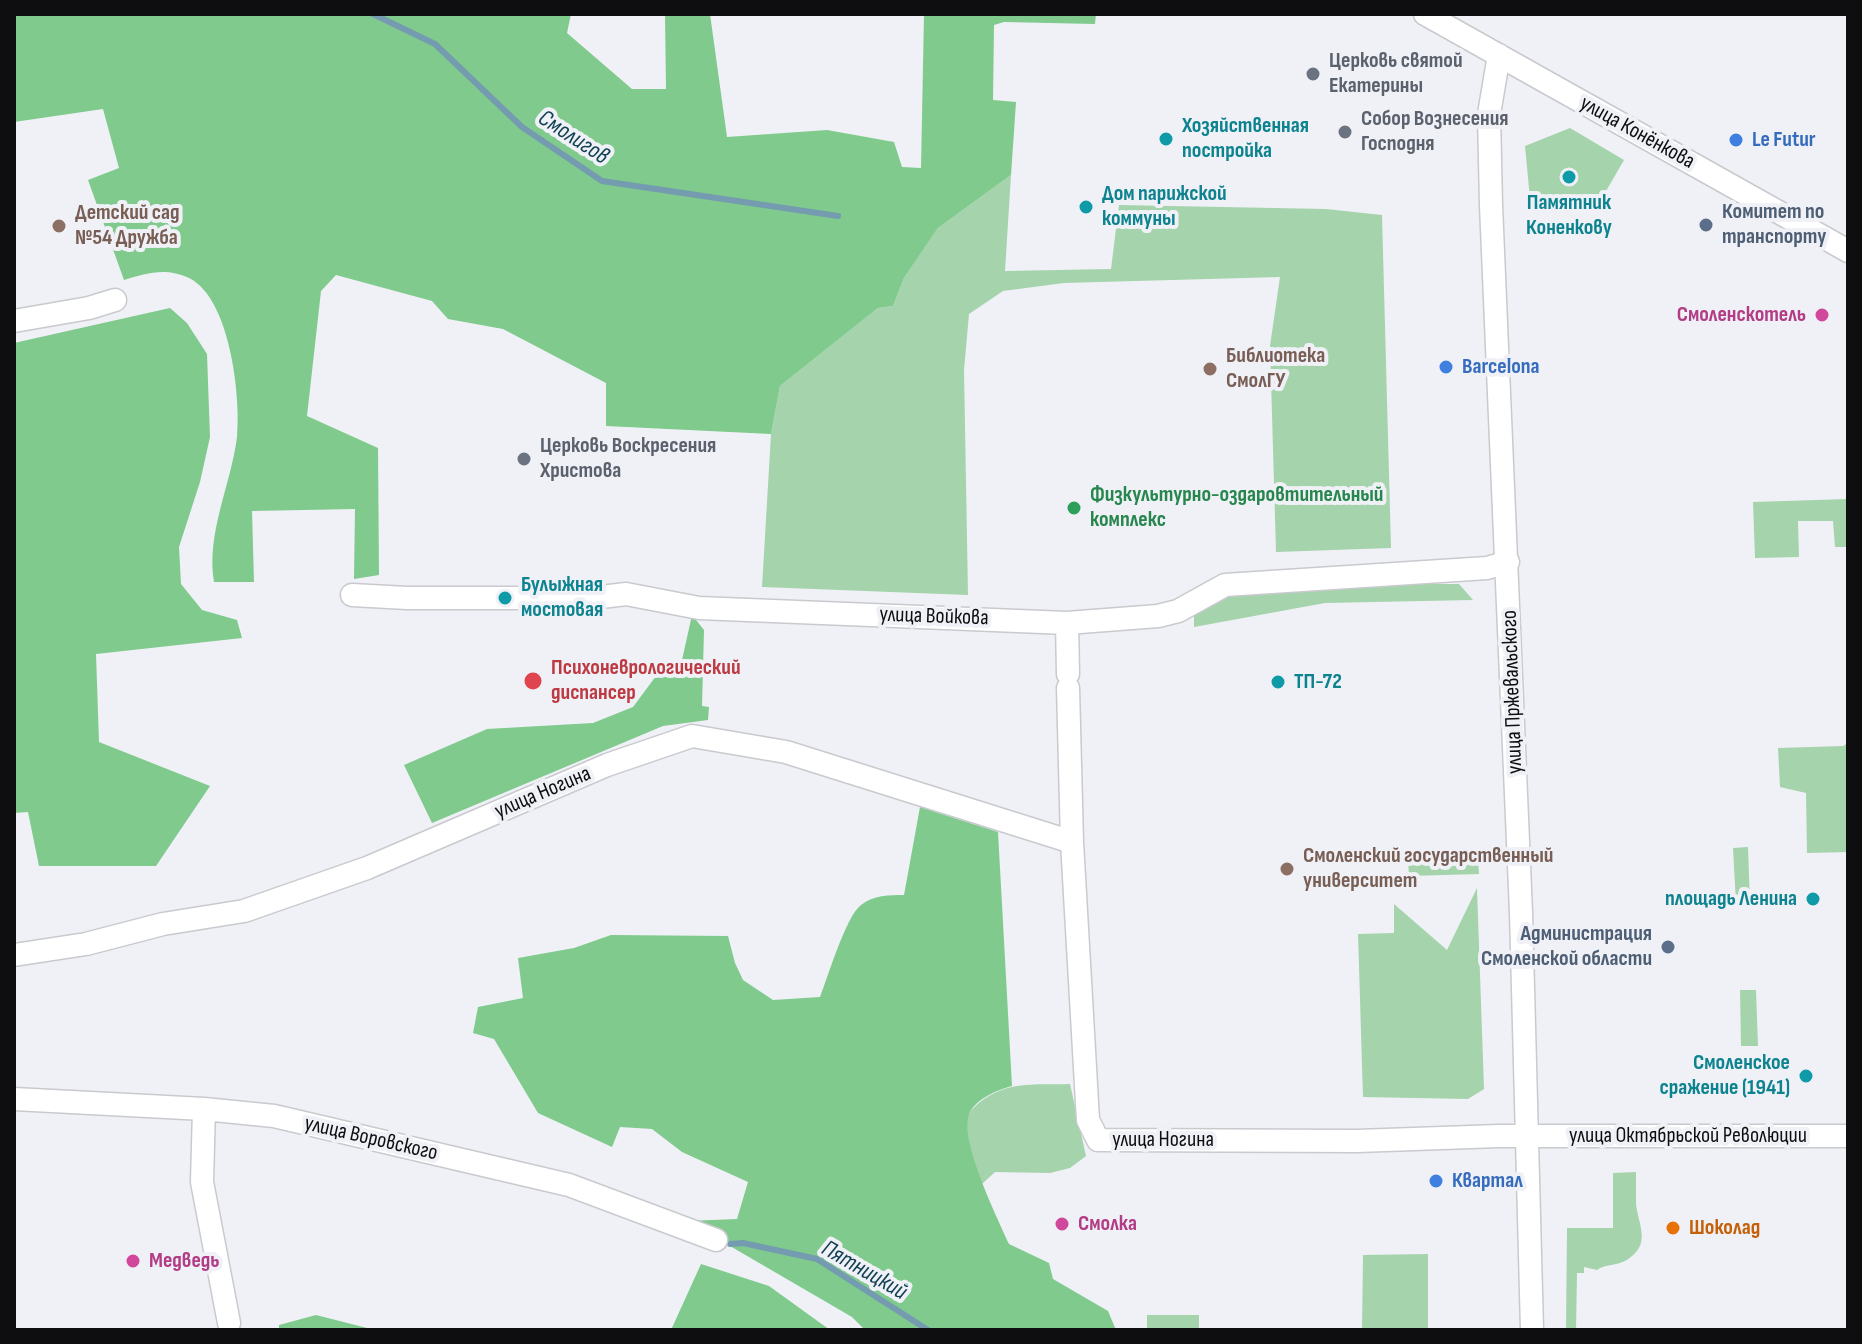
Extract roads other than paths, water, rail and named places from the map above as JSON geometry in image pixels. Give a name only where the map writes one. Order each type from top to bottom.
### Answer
[{"type":"street","name":"улица Конёнкова","points":[[1425,14],[1848,251]]},
{"type":"street","name":"улица Пржевальского","points":[[1499,55],[1489,114],[1529,1135],[1532,1330]]},
{"type":"street","points":[[14,321],[89,308],[115,300]]},
{"type":"street","name":"улица Войкова","points":[[352,595],[593,598],[626,594],[699,608],[1067,623],[1158,616],[1178,611],[1225,585],[1487,568],[1508,562]]},
{"type":"street","name":"улица Ногина","points":[[1067,623],[1072,842],[1088,1120],[1098,1140],[1357,1141],[1529,1135]]},
{"type":"street","name":"улица Ногина","points":[[14,955],[86,944],[163,924],[244,911],[367,868],[607,765],[692,736],[786,752],[1072,842]]},
{"type":"street","name":"улица Воровского","points":[[14,1099],[204,1109],[274,1116],[569,1185],[716,1240]]},
{"type":"street","points":[[204,1109],[202,1182],[229,1323]]},
{"type":"street","name":"улица Октябрьской Революции","points":[[1529,1135],[1848,1136]]},
{"type":"waterway","name":"Смолигов","points":[[373,14],[435,44],[522,127],[602,181],[838,216]]},
{"type":"waterway","name":"Пятницкий","points":[[730,1244],[743,1243],[817,1259],[928,1330]]},
{"type":"place","name":"Церковь святой Екатерины","points":[[1313,74]]},
{"type":"place","name":"Собор Вознесения Господня","points":[[1345,132]]},
{"type":"place","name":"Хозяйственная постройка","points":[[1166,139]]},
{"type":"place","name":"Le Futur","points":[[1736,140]]},
{"type":"place","name":"Памятник Коненкову","points":[[1569,177]]},
{"type":"place","name":"Дом парижской коммуны","points":[[1086,207]]},
{"type":"place","name":"Комитет по транспорту","points":[[1706,225]]},
{"type":"place","name":"Детский сад №54 Дружба","points":[[59,226]]},
{"type":"place","name":"Смоленскотель","points":[[1822,315]]},
{"type":"place","name":"Barcelona","points":[[1446,367]]},
{"type":"place","name":"Библиотека СмолГУ","points":[[1210,369]]},
{"type":"place","name":"Церковь Воскресения Христова","points":[[524,459]]},
{"type":"place","name":"Физкультурно-оздаровтительный комплекс","points":[[1074,508]]},
{"type":"place","name":"Булыжная мостовая","points":[[505,598]]},
{"type":"place","name":"Психоневрологический диспансер","points":[[533,681]]},
{"type":"place","name":"ТП-72","points":[[1278,682]]},
{"type":"place","name":"Смоленский государственный университет","points":[[1287,869]]},
{"type":"place","name":"площадь Ленина","points":[[1813,899]]},
{"type":"place","name":"Администрация Смоленской области","points":[[1668,947]]},
{"type":"place","name":"Смоленское сражение (1941)","points":[[1806,1076]]},
{"type":"place","name":"Квартал","points":[[1436,1181]]},
{"type":"place","name":"Смолка","points":[[1062,1224]]},
{"type":"place","name":"Шоколад","points":[[1673,1228]]},
{"type":"place","name":"Медведь","points":[[133,1261]]}]
